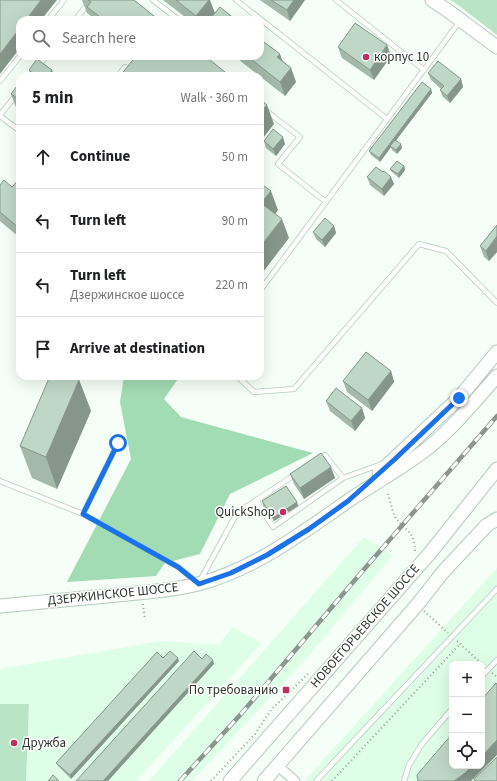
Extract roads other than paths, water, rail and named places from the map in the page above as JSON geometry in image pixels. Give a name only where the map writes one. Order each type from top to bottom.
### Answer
[{"type":"main road","points":[[432,0],[497,47]]},
{"type":"main road","name":"ДЗЕРЖИНСКОЕ ШОССЕ","points":[[348,501],[459,398],[497,352]]},
{"type":"main road","points":[[478,376],[476,382],[479,388],[484,388],[493,381]]},
{"type":"main road","name":"ДЗЕРЖИНСКОЕ ШОССЕ","points":[[0,606],[154,591],[199,584],[231,573],[267,555],[309,529],[348,501],[428,448],[448,430],[493,381]]},
{"type":"main road","name":"НОВОЕГОРЬЕВСКОЕ ШОССЕ","points":[[230,781],[430,553],[497,469]]},
{"type":"main road","name":"НОВОЕГОРЬЕВСКОЕ ШОССЕ","points":[[268,780],[278,766],[417,605],[443,572],[487,525],[497,519]]},
{"type":"street","points":[[278,766],[295,781]]},
{"type":"lane","points":[[51,16],[64,0]]},
{"type":"lane","points":[[78,16],[91,0]]},
{"type":"lane","points":[[153,0],[174,16]]},
{"type":"lane","points":[[236,0],[256,16]]},
{"type":"lane","points":[[336,0],[424,70]]},
{"type":"lane","points":[[264,285],[461,20]]},
{"type":"lane","points":[[264,22],[387,119]]},
{"type":"lane","points":[[0,81],[17,60]]},
{"type":"lane","points":[[34,72],[43,60]]},
{"type":"lane","points":[[122,72],[126,67]]},
{"type":"lane","points":[[16,95],[0,115],[16,128]]},
{"type":"lane","points":[[264,109],[300,137],[278,164],[326,202]]},
{"type":"lane","points":[[241,380],[254,392],[294,389],[419,244],[446,251],[497,303]]},
{"type":"lane","points":[[83,514],[118,443]]},
{"type":"lane","points":[[312,463],[325,455],[343,478]]},
{"type":"lane","points":[[256,500],[273,527],[343,478],[395,459]]},
{"type":"lane","points":[[0,481],[83,514],[178,567],[199,584],[237,513],[300,471]]},
{"type":"lane","points":[[316,781],[497,589]]},
{"type":"lane","points":[[485,672],[497,660]]},
{"type":"lane","points":[[404,781],[409,765],[422,744],[449,712]]},
{"type":"railway","points":[[180,781],[241,714],[497,416]]},
{"type":"place","name":"корпус 10","points":[[366,57]]},
{"type":"place","name":"QuickShop","points":[[283,512]]},
{"type":"place","name":"По требованию","points":[[286,690]]},
{"type":"place","name":"Дружба","points":[[14,743]]}]
